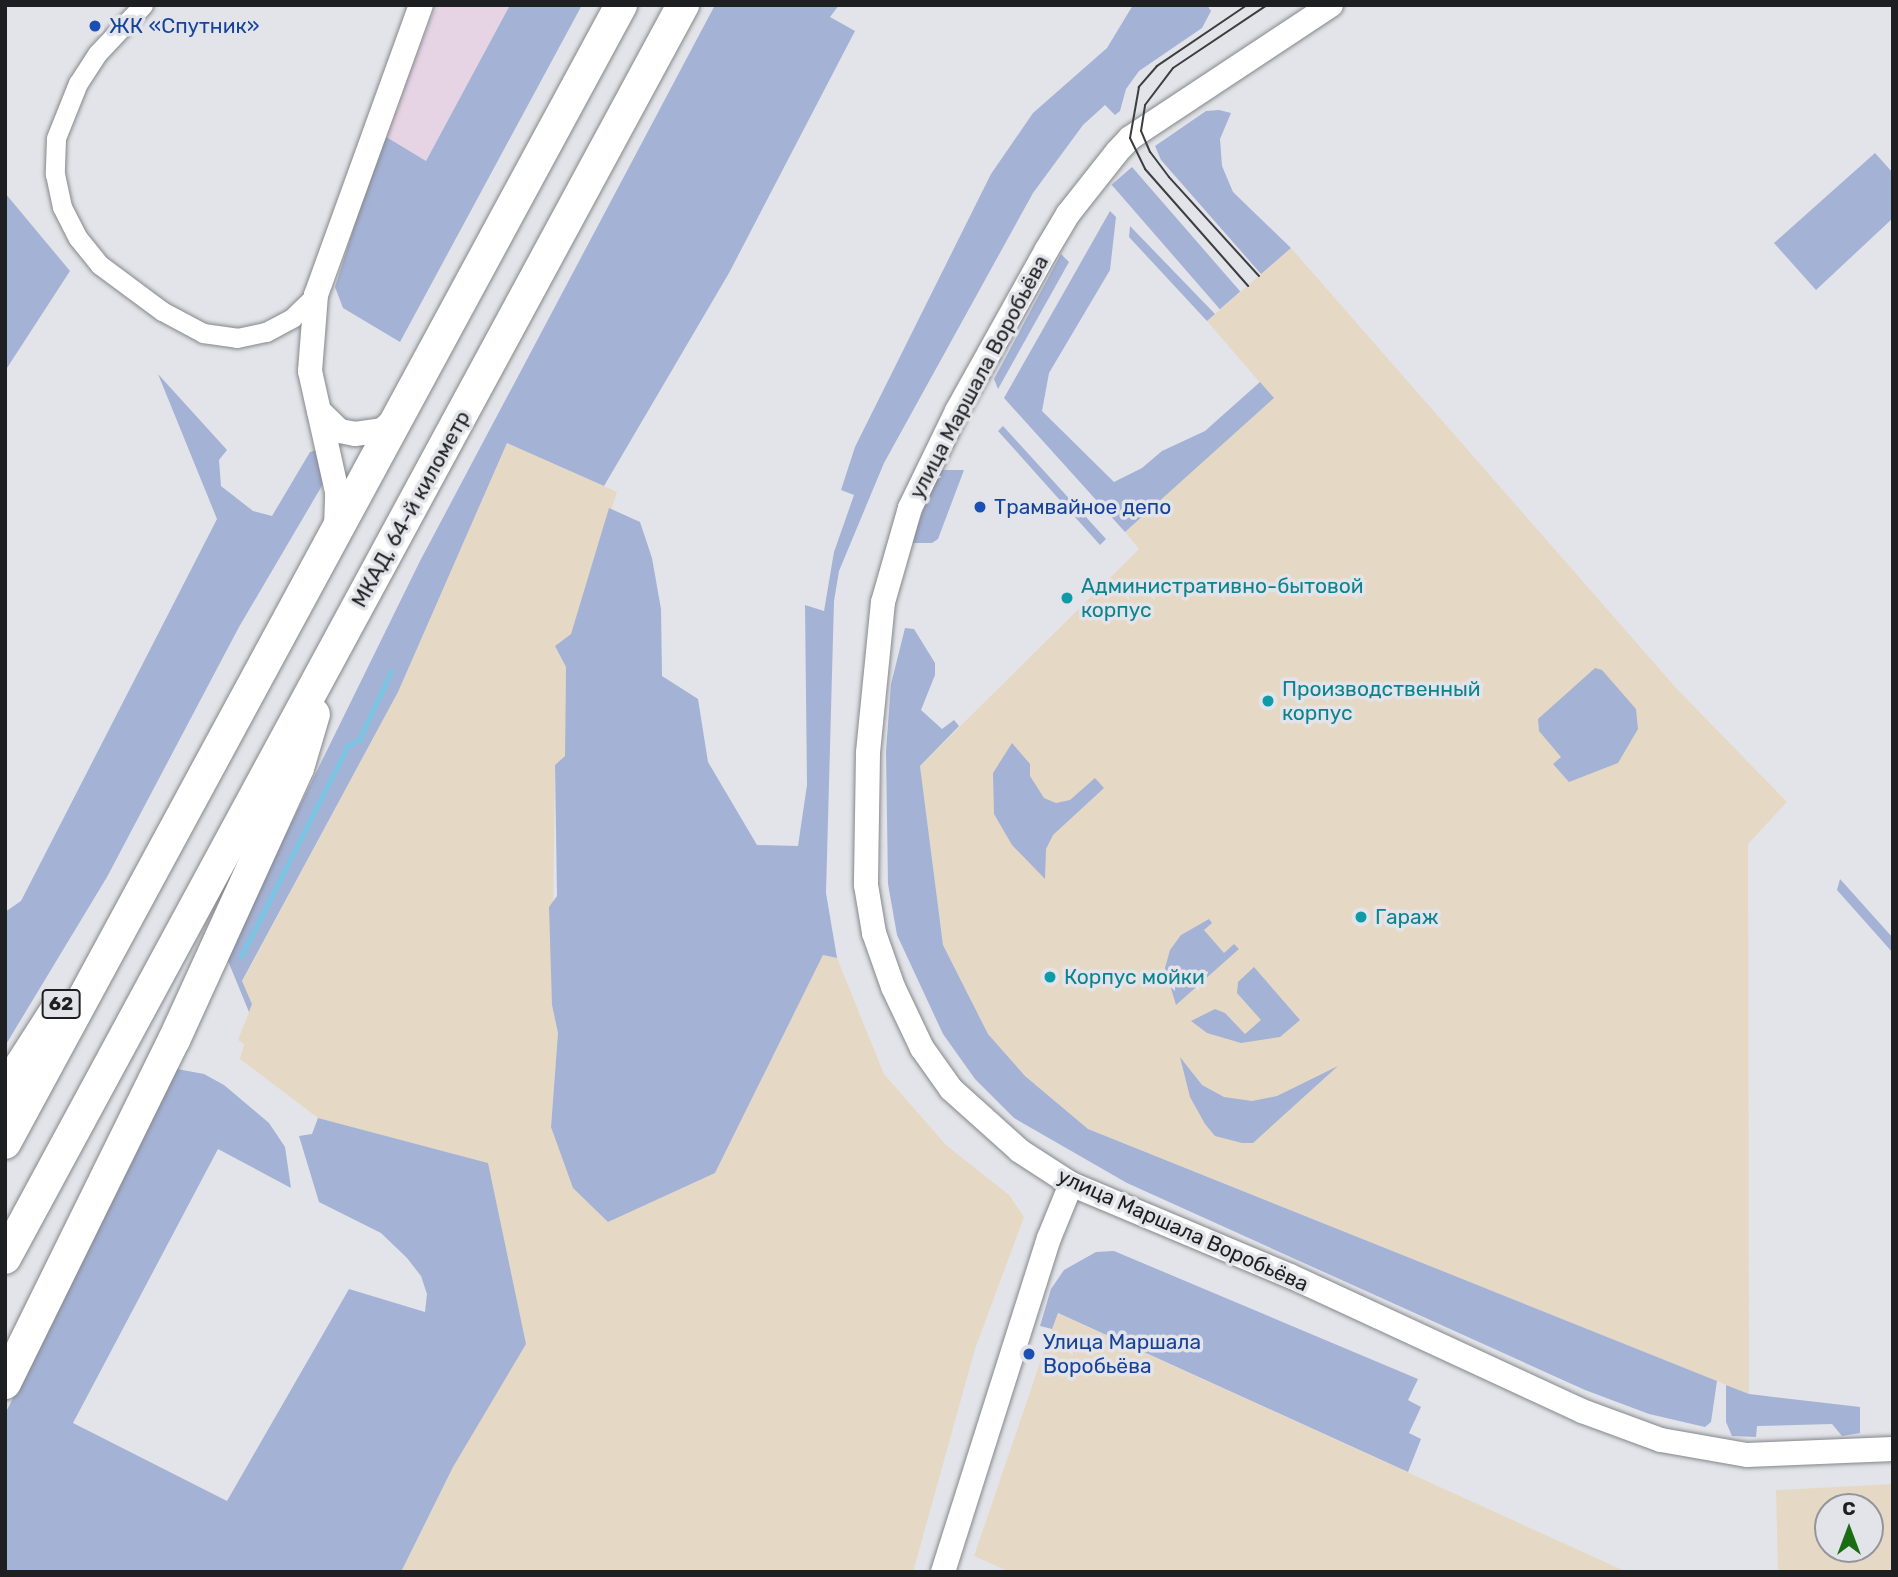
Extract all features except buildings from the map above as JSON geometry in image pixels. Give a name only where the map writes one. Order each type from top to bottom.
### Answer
[{"type":"highway","points":[[5,1143],[621,5]]},
{"type":"highway","name":"МКАД, 64-й километр","points":[[5,1258],[683,5]]},
{"type":"highway","points":[[5,1383],[174,1040],[298,768],[331,656]]},
{"type":"highway","name":"62","points":[[5,1090],[48,1021],[124,922]]},
{"type":"street","points":[[143,5],[97,54],[64,114],[56,138],[55,174],[62,207],[100,265],[162,311],[203,333],[237,338],[285,322],[316,295]]},
{"type":"street","points":[[334,539],[337,492],[310,371],[310,337],[316,295],[421,5]]},
{"type":"street","name":"улица Маршала Воробьёва","points":[[1331,5],[1130,138],[1068,214],[957,411],[910,508],[888,574],[868,753],[865,870],[874,933],[916,1037],[951,1089],[1020,1151],[1072,1184],[1290,1276],[1582,1411],[1661,1440],[1747,1455],[1893,1449]]},
{"type":"street","points":[[285,322],[297,324],[310,337]]},
{"type":"street","points":[[319,411],[340,431],[355,434],[382,430],[401,412]]},
{"type":"street","points":[[943,1572],[1049,1238],[1072,1184]]},
{"type":"shaded area","points":[[437,5],[510,5],[426,161],[383,135]]},
{"type":"shaded area","points":[[510,5],[582,5],[400,342],[343,308],[335,287],[383,135],[426,161]]},
{"type":"shaded area","points":[[715,5],[839,5],[830,17],[855,31],[729,273],[604,486],[507,443],[398,692],[242,981],[252,1004],[249,1012],[226,956],[420,561]]},
{"type":"shaded area","points":[[1133,5],[1207,5],[1211,11],[1202,28],[1139,71],[1126,89],[1120,111],[1115,115],[1105,105],[1083,125],[1033,193],[884,463],[839,571],[834,601],[826,893],[837,958],[823,955],[715,1173],[608,1222],[573,1188],[551,1127],[558,1033],[552,1005],[549,907],[557,896],[555,765],[565,756],[566,667],[555,646],[571,634],[609,508],[640,522],[652,558],[661,609],[662,676],[698,699],[708,762],[757,845],[798,846],[807,785],[805,605],[824,611],[834,552],[854,495],[841,490],[855,447],[991,174],[1033,113],[1107,48]]},
{"type":"shaded area","points":[[1206,111],[1231,113],[1220,139],[1222,166],[1233,192],[1291,248],[1261,274],[1161,160],[1155,146]]},
{"type":"shaded area","points":[[1875,153],[1893,173],[1893,218],[1816,290],[1774,243]]},
{"type":"shaded area","points":[[1132,167],[1240,292],[1220,309],[1112,185]]},
{"type":"shaded area","points":[[5,193],[70,271],[5,371]]},
{"type":"shaded area","points":[[1110,211],[1116,217],[1110,270],[1049,373],[1042,411],[1114,482],[1142,468],[1162,451],[1205,431],[1260,382],[1274,398],[1125,532],[1004,398]]},
{"type":"shaded area","points":[[1130,226],[1215,314],[1207,321],[1129,237]]},
{"type":"shaded area","points":[[1291,248],[1677,689],[1787,802],[1748,844],[1749,1394],[1088,1129],[1025,1076],[988,1034],[943,945],[920,766],[1139,549],[1125,532],[1273,398],[1207,321]]},
{"type":"shaded area","points":[[1061,254],[1069,262],[998,389],[994,379]]},
{"type":"shaded area","points":[[158,374],[227,450],[219,460],[221,486],[253,511],[272,516],[310,452],[320,449],[323,484],[239,627],[107,877],[5,1046],[5,912],[21,901],[217,519]]},
{"type":"shaded area","points":[[1003,426],[1106,539],[1100,545],[998,431]]},
{"type":"shaded area","points":[[507,443],[617,492],[571,634],[555,646],[566,667],[565,756],[555,765],[552,1005],[558,1033],[551,1127],[608,1221],[715,1173],[823,955],[837,958],[884,1074],[946,1145],[1009,1195],[1024,1217],[975,1349],[913,1572],[401,1572],[453,1467],[488,1163],[318,1118],[240,1059],[244,1044],[238,1040],[252,1004],[242,982],[398,692]]},
{"type":"shaded area","points":[[938,470],[964,470],[938,539],[932,543],[911,543]]},
{"type":"shaded area","points":[[905,628],[914,629],[935,663],[935,675],[921,710],[942,729],[954,720],[959,726],[920,766],[943,945],[988,1034],[1025,1076],[1088,1129],[1717,1381],[1711,1422],[1705,1427],[1649,1414],[1585,1390],[1127,1183],[1014,1118],[975,1079],[943,1034],[897,935],[888,884],[886,751],[891,684]]},
{"type":"shaded area","points":[[1595,668],[1602,670],[1636,709],[1638,729],[1618,763],[1569,782],[1553,764],[1561,757],[1539,731],[1538,719]]},
{"type":"shaded area","points":[[1012,743],[1030,764],[1030,776],[1044,798],[1056,803],[1070,800],[1095,778],[1104,788],[1053,835],[1046,849],[1045,879],[1012,845],[994,814],[993,773]]},
{"type":"shaded area","points":[[1840,879],[1893,938],[1893,953],[1837,890]]},
{"type":"shaded area","points":[[1209,919],[1212,923],[1204,930],[1224,953],[1234,944],[1239,949],[1176,1005],[1165,968],[1170,950],[1181,935]]},
{"type":"shaded area","points":[[1254,967],[1300,1020],[1280,1037],[1241,1043],[1207,1033],[1191,1021],[1215,1009],[1225,1013],[1245,1034],[1261,1020],[1237,993],[1238,982]]},
{"type":"shaded area","points":[[1180,1057],[1202,1085],[1224,1097],[1252,1101],[1277,1096],[1338,1066],[1253,1143],[1242,1143],[1215,1136],[1205,1124],[1190,1097]]},
{"type":"shaded area","points":[[177,1069],[204,1074],[224,1085],[269,1123],[285,1147],[291,1188],[218,1149],[73,1423],[227,1501],[349,1289],[425,1312],[427,1294],[421,1276],[407,1258],[381,1233],[319,1202],[299,1136],[312,1134],[318,1118],[488,1163],[526,1344],[453,1467],[401,1572],[5,1572],[5,1414]]},
{"type":"shaded area","points":[[1114,1251],[1418,1379],[1408,1400],[1421,1407],[1409,1433],[1421,1439],[1408,1472],[1058,1313],[1052,1329],[1040,1326],[1051,1289],[1064,1270],[1096,1252]]},
{"type":"shaded area","points":[[1057,1313],[1627,1572],[1010,1572],[974,1556]]},
{"type":"shaded area","points":[[1726,1385],[1749,1394],[1860,1407],[1860,1433],[1842,1436],[1832,1424],[1757,1426],[1756,1437],[1732,1436],[1726,1422]]},
{"type":"shaded area","points":[[1893,1484],[1893,1572],[1778,1572],[1776,1490]]},
{"type":"waterway","points":[[241,956],[348,745],[359,740],[391,671]]},
{"type":"tram line","points":[[1247,5],[1157,66],[1139,87],[1130,138],[1145,169],[1248,286]]},
{"type":"tram line","points":[[1259,276],[1169,177],[1150,152],[1141,131],[1145,105],[1173,68],[1267,5]]},
{"type":"place","name":"ЖК «Спутник»","points":[[95,26]]},
{"type":"place","name":"Трамвайное депо","points":[[980,507]]},
{"type":"place","name":"Административно-бытовой корпус","points":[[1067,598]]},
{"type":"place","name":"Производственный корпус","points":[[1268,701]]},
{"type":"place","name":"Гараж","points":[[1361,917]]},
{"type":"place","name":"Корпус мойки","points":[[1050,977]]},
{"type":"place","name":"Улица Маршала Воробьёва","points":[[1029,1354]]}]
